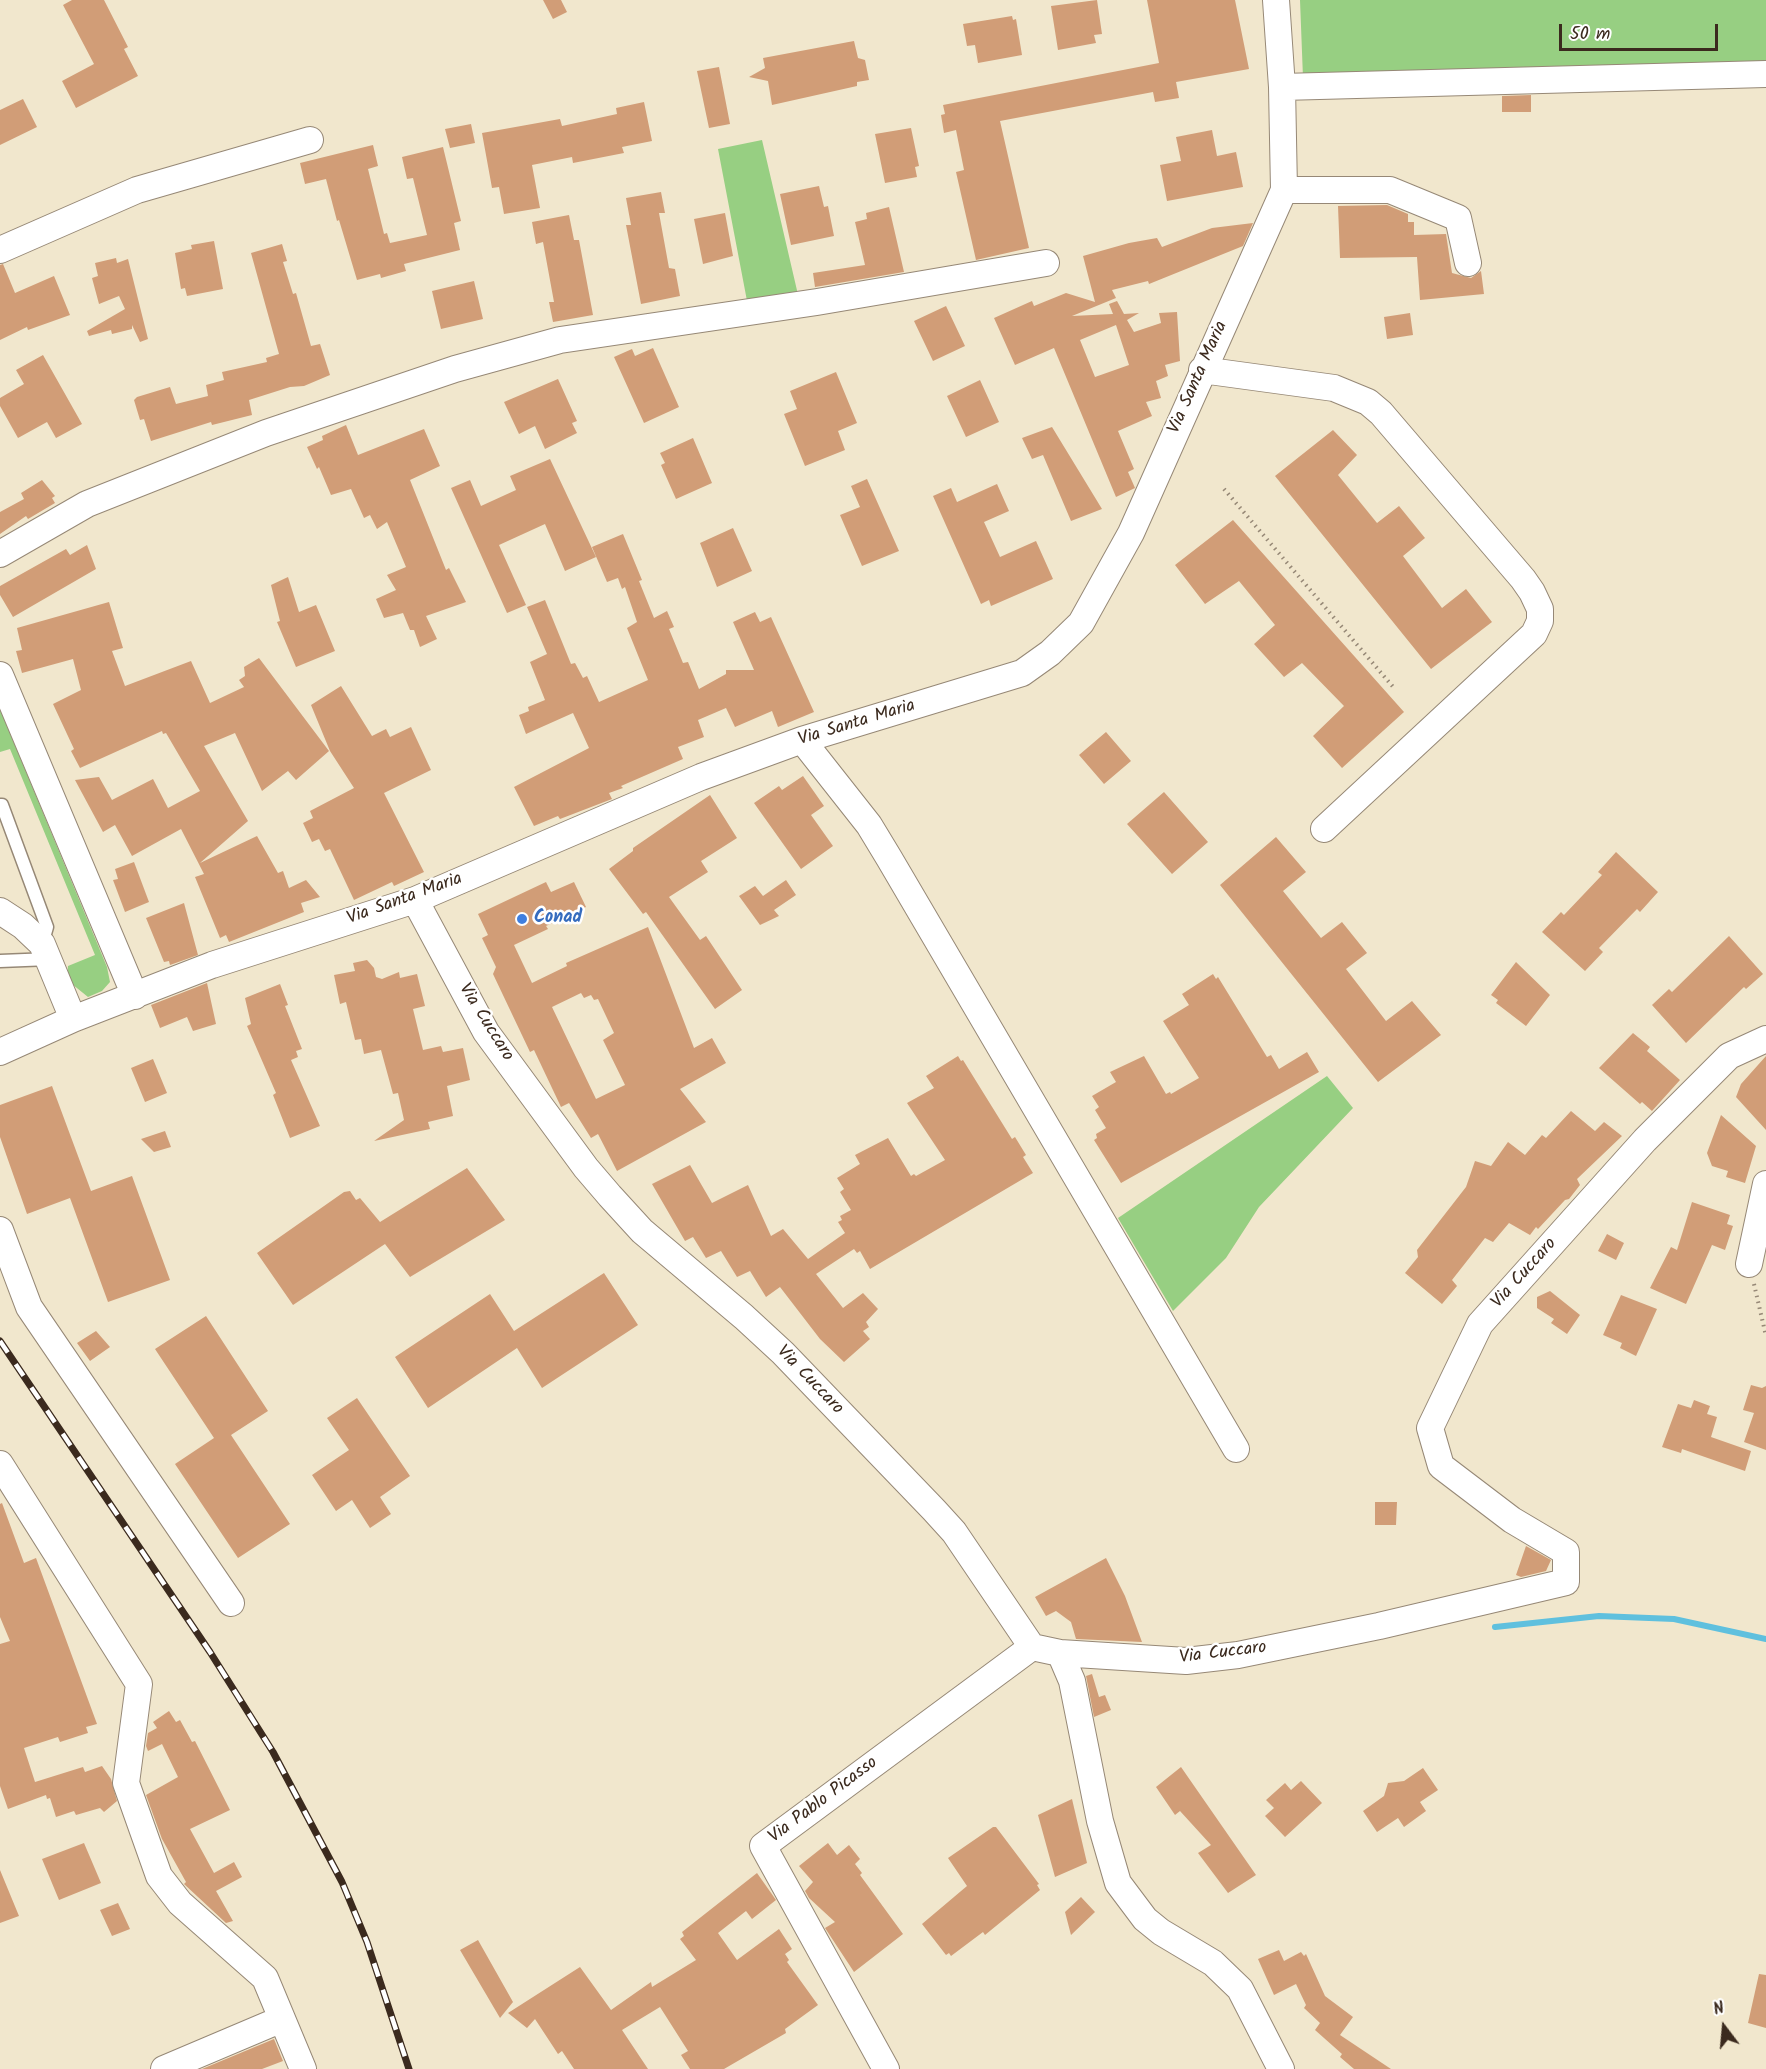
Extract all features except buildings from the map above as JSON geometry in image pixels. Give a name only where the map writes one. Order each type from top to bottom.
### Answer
[{"type":"street","name":"Via Santa Maria","points":[[0,1051],[73,1019],[212,965],[415,900],[701,777],[802,740],[1022,673],[1066,638],[1081,623],[1131,533],[1284,190],[1282,87],[1276,0]]},
{"type":"street","points":[[1282,87],[1766,74]]},
{"type":"street","points":[[0,250],[137,190],[310,140]]},
{"type":"street","points":[[1284,190],[1390,190],[1458,218],[1468,263]]},
{"type":"street","points":[[0,554],[87,504],[266,433],[455,369],[560,340],[817,302],[1046,263]]},
{"type":"street","points":[[1202,370],[1334,388],[1368,402],[1381,413],[1523,579],[1540,609],[1540,621],[1534,634],[1324,829]]},
{"type":"street","points":[[0,675],[135,996]]},
{"type":"street","points":[[802,740],[869,825],[1236,1449]]},
{"type":"street","name":"Via Cuccaro","points":[[415,900],[486,1032],[586,1168],[642,1231],[783,1353],[934,1510],[954,1532],[1032,1647],[1060,1653],[1186,1661],[1238,1655],[1379,1626],[1566,1582],[1566,1552],[1512,1520],[1441,1466],[1430,1428],[1480,1324],[1645,1140],[1695,1089],[1729,1056],[1766,1039]]},
{"type":"street","points":[[0,911],[23,926],[46,952],[73,1019]]},
{"type":"street","points":[[1749,1264],[1766,1184]]},
{"type":"street","points":[[0,1230],[28,1307],[231,1603]]},
{"type":"street","points":[[0,1464],[139,1684],[126,1784],[159,1876],[187,1910],[265,1978],[303,2069]]},
{"type":"street","name":"Via Pablo Picasso","points":[[886,2069],[763,1846],[1032,1647]]},
{"type":"street","points":[[1060,1653],[1072,1681],[1100,1821],[1118,1883],[1145,1919],[1161,1932],[1213,1963],[1240,1989],[1281,2069]]},
{"type":"street","points":[[164,2069],[282,2019]]},
{"type":"lane","points":[[0,806],[2,805],[47,927],[46,952],[0,961]]},
{"type":"path","points":[[1224,489],[1394,688]]},
{"type":"path","points":[[1749,1264],[1766,1336]]},
{"type":"green space","points":[[1300,0],[1766,0],[1766,69],[1303,78]]},
{"type":"green space","points":[[762,140],[799,299],[748,306],[718,149]]},
{"type":"green space","points":[[0,709],[107,967],[110,982],[102,991],[88,997],[67,980],[68,966],[95,955],[10,749],[0,752]]},
{"type":"green space","points":[[1327,1076],[1353,1108],[1259,1207],[1226,1258],[1173,1311],[1118,1218]]},
{"type":"waterway","points":[[1495,1627],[1599,1616],[1674,1619],[1766,1639]]},
{"type":"railway","points":[[0,1341],[210,1652],[273,1752],[342,1882],[367,1942],[409,2069]]},
{"type":"place","name":"Conad","points":[[522,919]]}]
